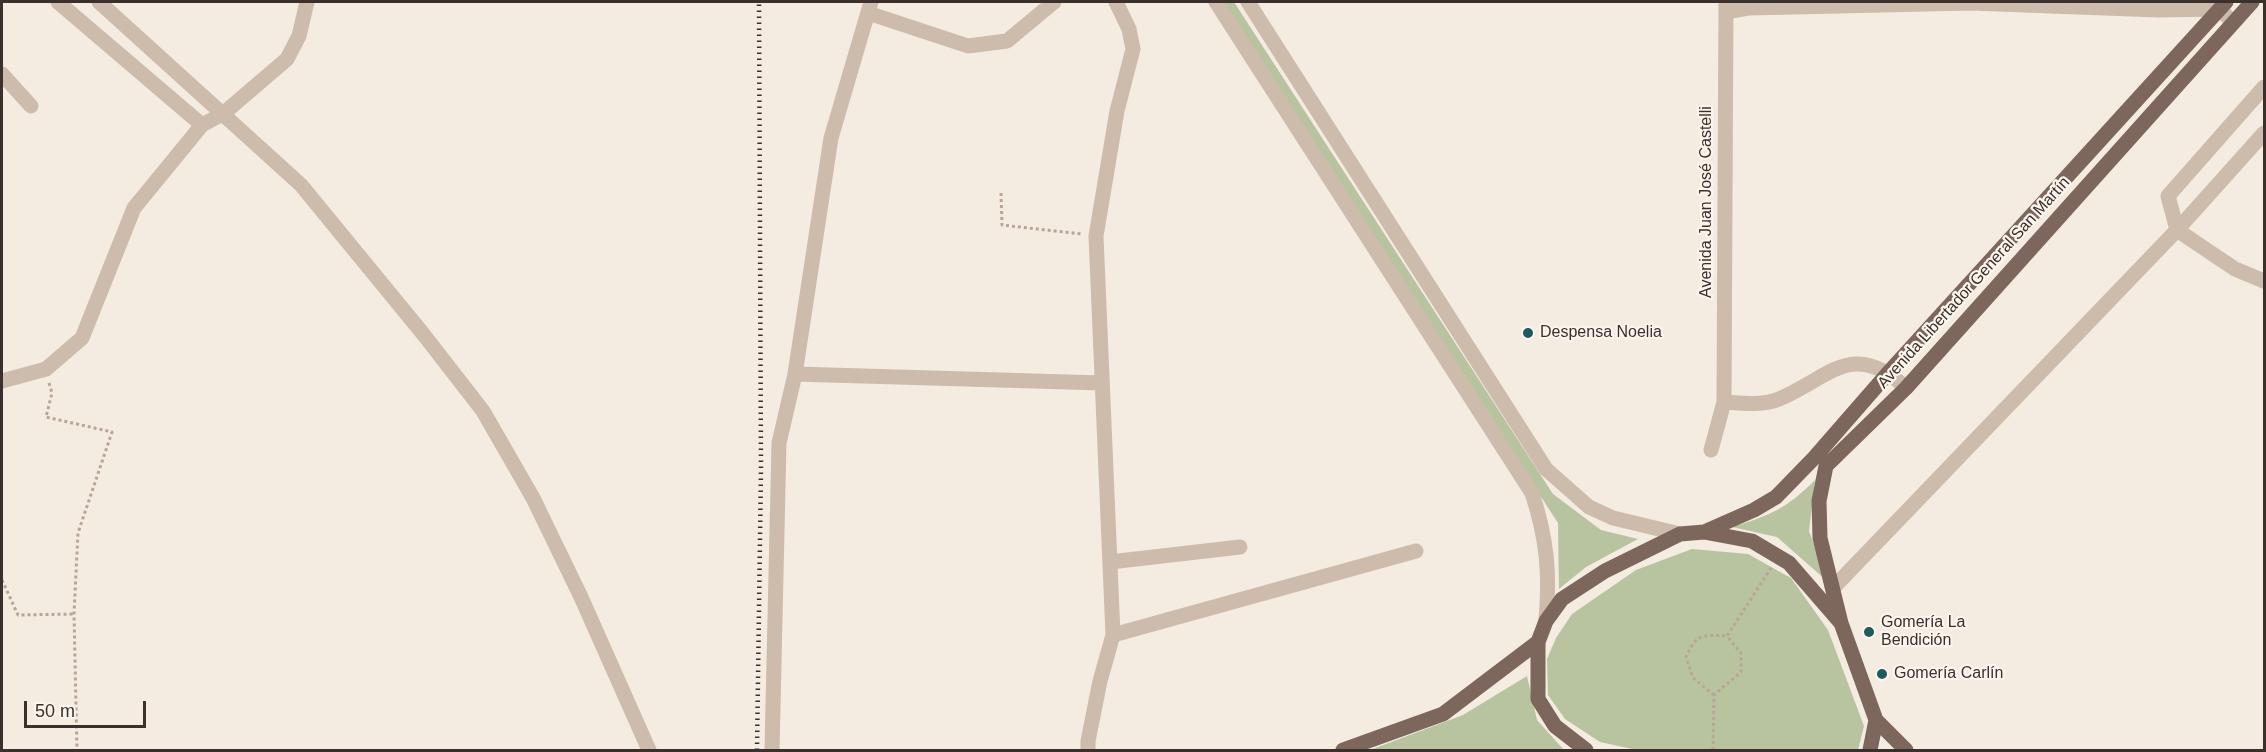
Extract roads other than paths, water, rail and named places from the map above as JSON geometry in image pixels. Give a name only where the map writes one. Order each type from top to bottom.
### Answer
[{"type":"main road","name":"Avenida Libertador General San Martín","points":[[1841,623],[1820,537],[1819,501],[1826,466],[1906,388],[2252,2]]},
{"type":"main road","name":"Avenida Libertador General San Martín","points":[[1704,532],[1754,510],[1776,497],[1814,458],[1888,372],[2222,5]]},
{"type":"main road","points":[[1586,750],[1555,726],[1538,699],[1538,642],[1546,621],[1562,599],[1605,571],[1680,534],[1704,532],[1752,540],[1789,563],[1841,623],[1876,720],[1906,750]]},
{"type":"main road","points":[[1344,750],[1443,714],[1538,642]]},
{"type":"main road","points":[[1869,750],[1876,720]]},
{"type":"street","points":[[58,2],[202,125]]},
{"type":"street","points":[[99,2],[301,185],[483,411],[533,498],[581,597],[649,750]]},
{"type":"street","points":[[2,381],[46,369],[82,338],[134,208],[202,125],[224,113],[286,59],[299,36],[307,2]]},
{"type":"street","points":[[772,750],[779,443],[795,374],[831,138],[869,7],[968,46],[1007,41],[1054,2]]},
{"type":"street","points":[[1088,750],[1100,681],[1113,635],[1096,236],[1117,111],[1133,49],[1128,29],[1116,2]]},
{"type":"street","points":[[1216,2],[1532,493],[1545,532],[1550,579],[1546,621]]},
{"type":"street","points":[[1248,2],[1546,469],[1589,507],[1613,518],[1680,534]]},
{"type":"street","points":[[1726,7],[1971,3],[2159,10],[2222,5],[2233,22]]},
{"type":"street","name":"Avenida Juan José Castelli","points":[[1711,450],[1724,402],[1726,7]]},
{"type":"street","points":[[2,74],[31,106]]},
{"type":"street","points":[[2265,87],[2168,196],[2177,230],[2235,269],[2265,281]]},
{"type":"street","points":[[1834,587],[2177,230],[2265,133]]},
{"type":"street","points":[[1724,402],[1753,404],[1777,400],[1835,367],[1857,363],[1888,372],[1906,388]]},
{"type":"street","points":[[795,374],[1102,383]]},
{"type":"street","points":[[1110,562],[1240,547]]},
{"type":"street","points":[[1113,635],[1416,551]]},
{"type":"railway","points":[[757,750],[761,469],[759,2]]},
{"type":"place","name":"Despensa Noelia","points":[[1528,333]]},
{"type":"place","name":"Gomería La Bendición","points":[[1869,632]]},
{"type":"place","name":"Gomería Carlín","points":[[1882,674]]}]
